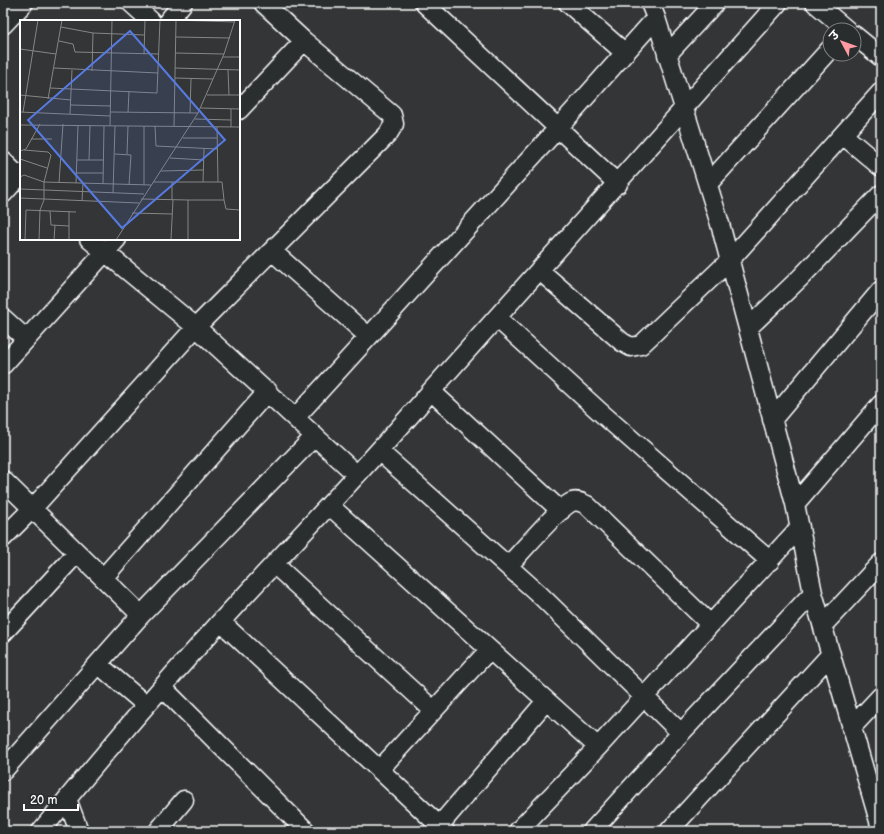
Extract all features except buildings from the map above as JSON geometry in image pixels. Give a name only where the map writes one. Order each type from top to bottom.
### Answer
[{"type":"street","points":[[3,25],[24,3]]},
{"type":"street","points":[[131,3],[150,20]]},
{"type":"street","points":[[169,20],[183,3]]},
{"type":"street","points":[[3,538],[33,508],[196,327],[388,134],[394,124],[392,115],[304,41],[263,3]]},
{"type":"street","points":[[424,3],[618,184]]},
{"type":"street","points":[[568,3],[625,53]]},
{"type":"street","points":[[667,55],[715,3]]},
{"type":"street","points":[[41,831],[162,687],[274,564],[380,452],[431,391],[618,184],[684,107],[778,3]]},
{"type":"street","points":[[815,3],[838,22]]},
{"type":"street","points":[[295,418],[368,336],[559,128],[625,53],[653,10]]},
{"type":"street","points":[[653,10],[708,184],[730,260],[795,504],[813,593],[881,828]]},
{"type":"street","points":[[240,109],[304,41]]},
{"type":"street","points":[[862,42],[881,57]]},
{"type":"street","points":[[708,184],[822,59]]},
{"type":"street","points":[[539,270],[622,342],[631,347],[641,345],[730,260],[881,92]]},
{"type":"street","points":[[843,135],[881,167]]},
{"type":"street","points":[[3,161],[20,176],[3,194]]},
{"type":"street","points":[[748,328],[800,278],[881,194]]},
{"type":"street","points":[[90,240],[104,253],[196,327],[268,391],[357,475]]},
{"type":"street","points":[[3,365],[116,240]]},
{"type":"street","points":[[272,251],[368,336]]},
{"type":"street","points":[[772,420],[881,290]]},
{"type":"street","points":[[3,318],[26,339]]},
{"type":"street","points":[[497,318],[599,411],[770,561]]},
{"type":"street","points":[[103,578],[268,391]]},
{"type":"street","points":[[431,391],[560,511]]},
{"type":"street","points":[[795,504],[877,416]]},
{"type":"street","points":[[3,771],[141,615],[315,436]]},
{"type":"street","points":[[380,452],[539,594],[681,733]]},
{"type":"street","points":[[3,480],[141,615]]},
{"type":"street","points":[[508,566],[560,511],[572,502],[579,501],[587,505],[710,624]]},
{"type":"street","points":[[330,506],[598,747]]},
{"type":"street","points":[[518,831],[598,747],[800,527]]},
{"type":"street","points":[[3,632],[77,552]]},
{"type":"street","points":[[823,625],[881,563]]},
{"type":"street","points":[[274,564],[433,710]]},
{"type":"street","points":[[592,831],[681,733],[813,593]]},
{"type":"street","points":[[221,622],[442,828],[546,701]]},
{"type":"street","points":[[380,769],[489,650]]},
{"type":"street","points":[[670,831],[831,654]]},
{"type":"street","points":[[98,664],[146,705]]},
{"type":"street","points":[[162,687],[306,831]]},
{"type":"street","points":[[851,728],[881,696]]},
{"type":"street","points":[[67,799],[79,831]]},
{"type":"street","points":[[158,831],[184,800]]}]
